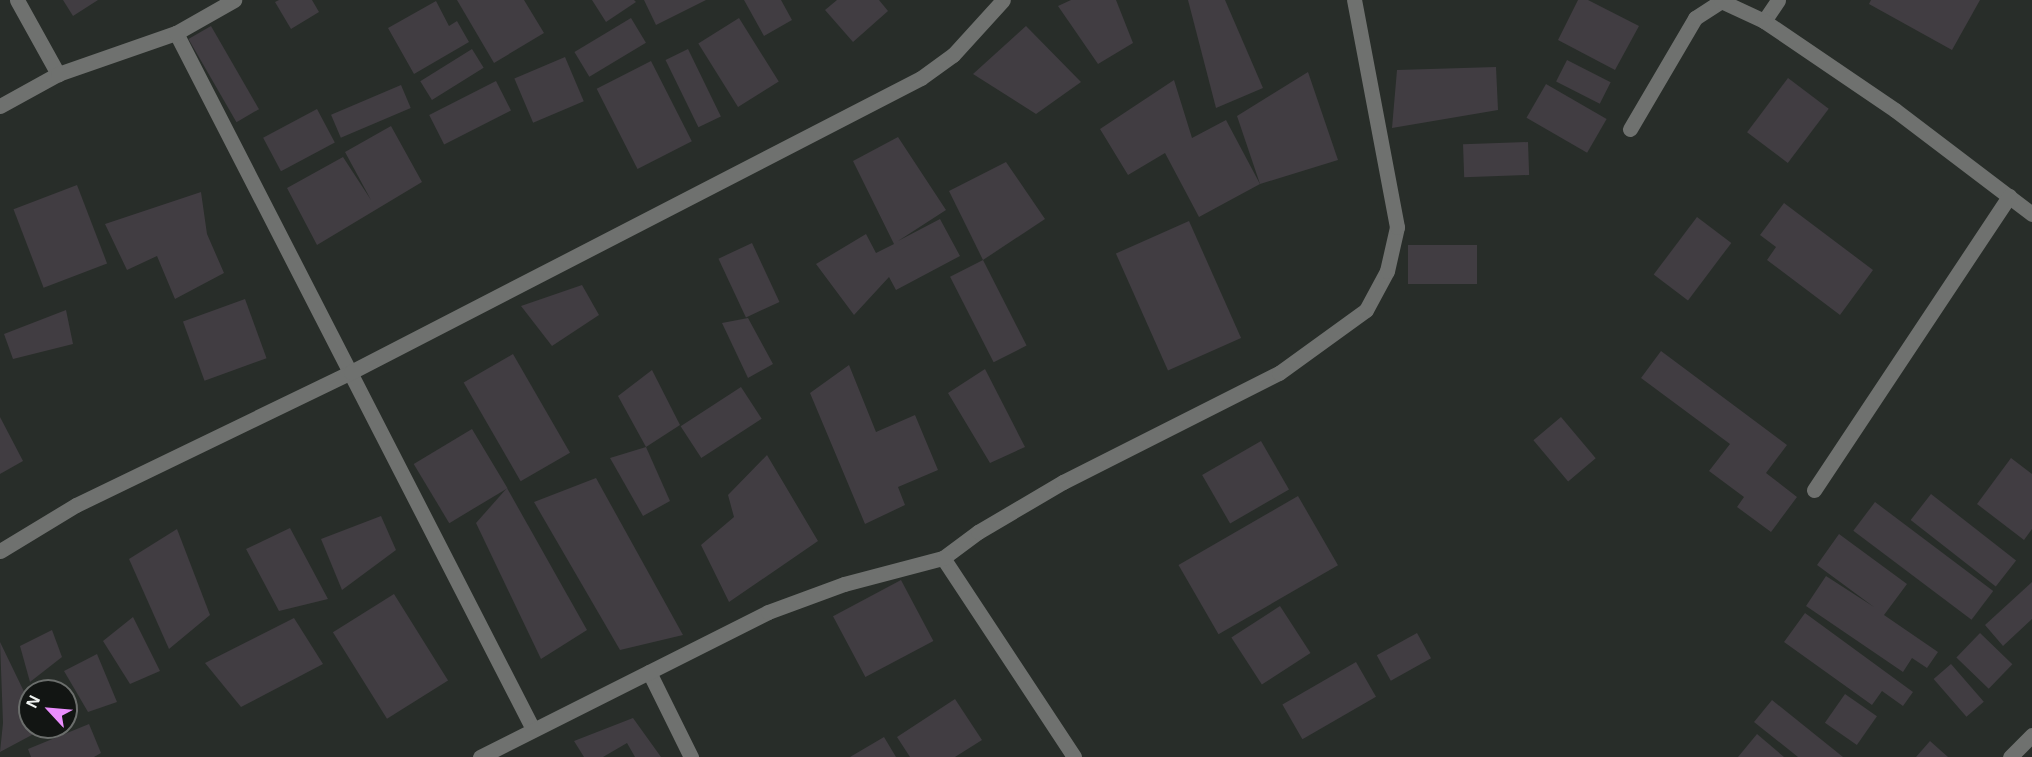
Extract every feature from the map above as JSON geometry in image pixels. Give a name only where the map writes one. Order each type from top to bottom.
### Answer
[{"type":"street","points":[[17,0],[58,74]]},
{"type":"street","points":[[0,106],[58,74],[176,33],[234,0]]},
{"type":"street","points":[[0,551],[76,505],[351,372],[921,78],[953,55],[1003,0]]},
{"type":"street","points":[[480,757],[768,612],[844,584],[943,558],[978,532],[1063,482],[1279,373],[1366,310],[1387,272],[1397,227],[1354,0]]},
{"type":"street","points":[[1630,129],[1695,18],[1721,0],[1764,21],[1895,110],[2032,214]]},
{"type":"street","points":[[1764,21],[1778,0]]},
{"type":"street","points":[[176,33],[533,729]]},
{"type":"street","points":[[1814,490],[2008,196]]},
{"type":"street","points":[[943,558],[1074,757]]},
{"type":"street","points":[[648,672],[692,757]]},
{"type":"street","points":[[2010,757],[2032,735]]},
{"type":"building","points":[[63,0],[98,0],[73,16]]},
{"type":"building","points":[[312,0],[319,12],[291,29],[275,2]]},
{"type":"building","points":[[457,0],[524,0],[544,33],[494,63]]},
{"type":"building","points":[[592,0],[634,0],[636,2],[606,22]]},
{"type":"building","points":[[644,0],[706,0],[656,25]]},
{"type":"building","points":[[744,0],[781,0],[792,20],[764,36]]},
{"type":"building","points":[[837,0],[879,0],[888,11],[853,42],[825,10]]},
{"type":"building","points":[[1071,0],[1116,0],[1133,43],[1098,64],[1058,6]]},
{"type":"building","points":[[1188,0],[1225,0],[1263,88],[1216,108]]},
{"type":"building","points":[[1578,0],[1588,0],[1639,26],[1615,70],[1558,40]]},
{"type":"building","points":[[1871,0],[1980,0],[1952,50],[1869,4]]},
{"type":"building","points":[[436,1],[449,26],[457,21],[469,42],[414,74],[388,28]]},
{"type":"building","points":[[631,18],[646,43],[589,77],[574,52]]},
{"type":"building","points":[[739,18],[779,82],[738,107],[698,43]]},
{"type":"building","points":[[211,26],[259,109],[236,122],[188,39]]},
{"type":"building","points":[[1026,26],[1081,82],[1036,114],[973,74]]},
{"type":"building","points":[[472,49],[484,68],[432,100],[420,81]]},
{"type":"building","points":[[688,49],[721,116],[698,127],[666,60]]},
{"type":"building","points":[[565,57],[584,101],[533,123],[514,78]]},
{"type":"building","points":[[1567,60],[1611,82],[1600,104],[1556,81]]},
{"type":"building","points":[[651,61],[692,141],[638,169],[597,89]]},
{"type":"building","points":[[1496,67],[1498,110],[1392,128],[1397,70]]},
{"type":"building","points":[[1308,72],[1338,160],[1260,184],[1237,116]]},
{"type":"building","points":[[1788,78],[1829,109],[1788,163],[1747,132]]},
{"type":"building","points":[[1174,80],[1192,138],[1226,120],[1260,184],[1199,217],[1165,153],[1128,175],[1100,129]]},
{"type":"building","points":[[496,81],[511,110],[444,144],[429,115]]},
{"type":"building","points":[[1546,84],[1607,119],[1587,153],[1526,118]]},
{"type":"building","points":[[401,85],[411,108],[341,138],[331,115]]},
{"type":"building","points":[[317,109],[335,143],[281,171],[263,138]]},
{"type":"building","points":[[391,126],[422,182],[317,245],[287,188],[343,157],[371,200],[345,152]]},
{"type":"building","points":[[898,137],[946,210],[898,241],[940,219],[960,256],[896,290],[889,277],[854,315],[816,264],[866,234],[876,253],[894,244],[853,161]]},
{"type":"building","points":[[1528,142],[1529,175],[1464,177],[1463,144]]},
{"type":"building","points":[[1006,162],[1045,219],[983,260],[949,191]]},
{"type":"building","points":[[77,185],[107,263],[44,288],[14,209]]},
{"type":"building","points":[[201,192],[207,234],[224,273],[175,299],[157,256],[127,270],[105,224]]},
{"type":"building","points":[[1784,203],[1873,270],[1840,315],[1767,260],[1776,247],[1760,235]]},
{"type":"building","points":[[1697,217],[1731,243],[1688,300],[1654,275]]},
{"type":"building","points":[[1189,221],[1241,338],[1168,370],[1116,254]]},
{"type":"building","points":[[752,243],[779,302],[746,318],[718,259]]},
{"type":"building","points":[[1408,245],[1477,245],[1477,284],[1408,284]]},
{"type":"building","points":[[983,260],[1027,346],[994,362],[950,277]]},
{"type":"building","points":[[582,285],[599,315],[552,346],[521,306]]},
{"type":"building","points":[[245,299],[267,358],[205,381],[183,322]]},
{"type":"building","points":[[66,310],[73,344],[13,359],[4,334]]},
{"type":"building","points":[[748,318],[773,364],[748,378],[722,323]]},
{"type":"building","points":[[1661,351],[1787,445],[1766,473],[1797,497],[1771,532],[1737,507],[1744,497],[1709,471],[1730,444],[1641,378]]},
{"type":"building","points":[[513,354],[570,453],[521,481],[464,382]]},
{"type":"building","points":[[849,365],[876,432],[915,415],[938,470],[898,487],[905,505],[865,524],[810,393]]},
{"type":"building","points":[[985,369],[1025,447],[990,463],[948,393]]},
{"type":"building","points":[[652,370],[680,425],[646,447],[618,396]]},
{"type":"building","points":[[741,387],[762,419],[701,458],[681,426]]},
{"type":"building","points":[[0,417],[23,461],[0,474]]},
{"type":"building","points":[[1561,417],[1596,458],[1568,482],[1533,440]]},
{"type":"building","points":[[472,429],[508,488],[449,523],[414,464]]},
{"type":"building","points":[[1261,441],[1289,489],[1230,523],[1202,475]]},
{"type":"building","points":[[646,447],[670,501],[643,516],[610,458]]},
{"type":"building","points":[[767,455],[818,541],[729,602],[701,545],[734,517],[728,495]]},
{"type":"building","points":[[2011,458],[2032,474],[2032,529],[2024,540],[1977,504]]},
{"type":"building","points":[[596,478],[683,635],[620,650],[534,502]]},
{"type":"building","points":[[507,488],[587,630],[541,659],[476,523]]},
{"type":"building","points":[[1931,494],[2016,560],[1996,586],[1911,520]]},
{"type":"building","points":[[1298,496],[1338,565],[1218,634],[1178,565]]},
{"type":"building","points":[[1875,502],[1993,591],[1972,620],[1853,531]]},
{"type":"building","points":[[381,516],[396,550],[342,590],[321,539]]},
{"type":"building","points":[[290,528],[328,599],[279,611],[246,549]]},
{"type":"building","points":[[177,529],[210,615],[169,649],[129,559]]},
{"type":"building","points":[[1839,534],[1907,584],[1884,615],[1938,652],[1927,668],[1912,658],[1903,672],[1806,606],[1826,576],[1874,607],[1817,565]]},
{"type":"building","points":[[901,580],[933,641],[865,677],[833,616]]},
{"type":"building","points":[[2032,582],[2032,619],[2003,646],[1985,625]]},
{"type":"building","points":[[394,594],[448,681],[387,719],[333,632]]},
{"type":"building","points":[[1280,606],[1310,653],[1262,685],[1231,638]]},
{"type":"building","points":[[1805,613],[1913,692],[1903,706],[1882,691],[1872,705],[1784,642]]},
{"type":"building","points":[[133,617],[160,671],[130,684],[103,641]]},
{"type":"building","points":[[294,618],[323,664],[241,707],[205,663]]},
{"type":"building","points":[[52,630],[62,657],[34,679],[29,679],[20,646]]},
{"type":"building","points":[[1417,633],[1431,658],[1391,681],[1377,655]]},
{"type":"building","points":[[1980,633],[2012,664],[1989,689],[1956,657]]},
{"type":"building","points":[[0,642],[18,679],[18,739],[24,739],[0,752],[3,723]]},
{"type":"building","points":[[97,654],[117,702],[88,712],[78,695],[78,679],[69,679],[64,671]]},
{"type":"building","points":[[1356,662],[1376,697],[1302,739],[1282,704]]},
{"type":"building","points":[[1951,664],[1984,702],[1966,717],[1934,679]]},
{"type":"building","points":[[1845,694],[1877,716],[1857,745],[1825,723]]},
{"type":"building","points":[[955,699],[982,740],[955,757],[910,757],[897,737]]},
{"type":"building","points":[[1772,700],[1843,757],[1798,757],[1754,722]]},
{"type":"building","points":[[633,718],[661,757],[635,757],[627,743],[603,757],[584,757],[574,741]]},
{"type":"building","points":[[89,724],[101,753],[94,757],[31,757],[28,749],[52,739],[78,739],[78,729]]},
{"type":"building","points":[[1757,734],[1784,757],[1738,757]]},
{"type":"building","points":[[884,737],[896,757],[850,757]]},
{"type":"building","points":[[1930,741],[1948,757],[1916,757]]}]
